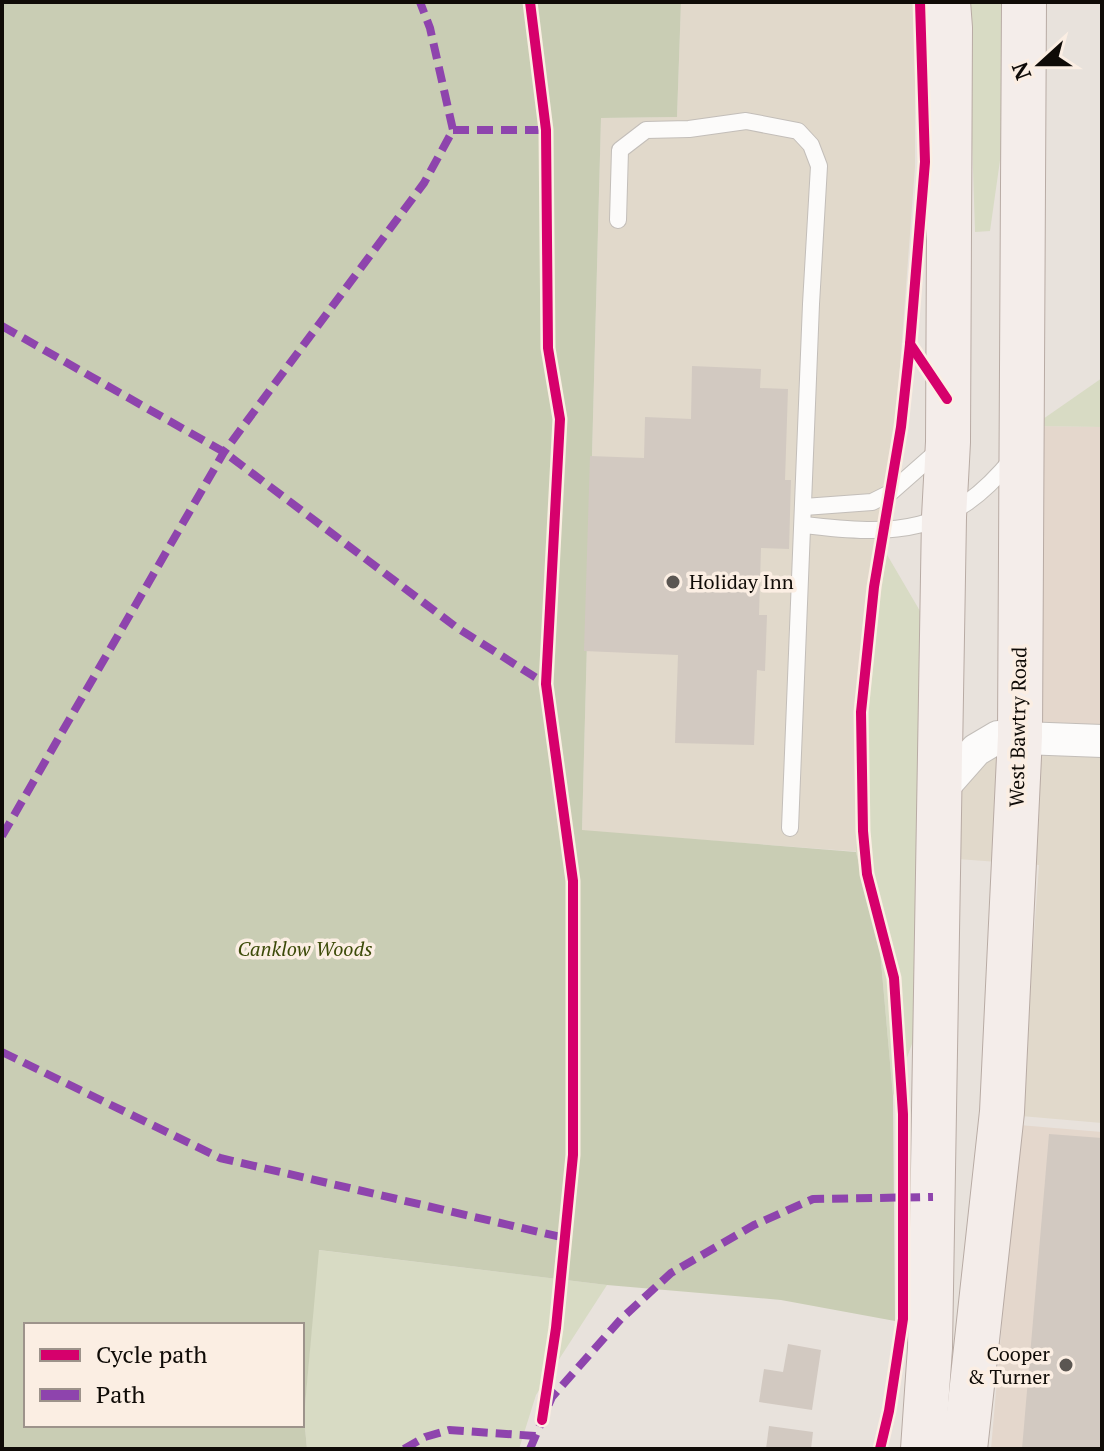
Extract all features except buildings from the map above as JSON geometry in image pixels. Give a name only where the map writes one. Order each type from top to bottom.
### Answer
[{"type":"main road","points":[[923,1449],[930,1348],[944,517],[948,442],[948,2]]},
{"type":"main road","name":"West Bawtry Road","points":[[965,1449],[1002,1112],[1020,736],[1024,2]]},
{"type":"main road","points":[[898,1449],[930,1348]]},
{"type":"street","points":[[939,792],[976,750],[998,737],[1102,741]]},
{"type":"lane","points":[[618,220],[620,150],[646,130],[689,129],[746,121],[798,131],[811,145],[819,166],[790,828]]},
{"type":"lane","points":[[804,507],[872,502],[890,493],[948,442]]},
{"type":"lane","points":[[804,525],[883,531],[920,525],[944,517],[971,502],[992,485],[1021,449]]},
{"type":"shaded area","points":[[681,2],[915,2],[915,167],[886,553],[919,754],[1102,755],[1102,1123],[1021,1116],[1039,865],[582,831],[601,118],[677,117]]},
{"type":"shaded area","points":[[1033,426],[1102,427],[1102,727],[1040,722]]},
{"type":"shaded area","points":[[1019,1125],[1102,1132],[1102,1449],[991,1449]]},
{"type":"green space","name":"Canklow Woods","points":[[2,2],[681,2],[677,117],[601,118],[582,830],[856,852],[880,950],[893,1096],[895,1321],[781,1300],[607,1285],[319,1250],[304,1417],[307,1449],[2,1449]]},
{"type":"green space","points":[[965,2],[1006,2],[1006,118],[990,231],[975,232]]},
{"type":"green space","points":[[1102,378],[1102,427],[1033,426]]},
{"type":"green space","points":[[886,553],[927,623],[916,1033],[893,1096],[880,950],[856,852],[866,713]]},
{"type":"green space","points":[[318,1250],[607,1285],[536,1395],[519,1449],[307,1449],[304,1417]]},
{"type":"marked path","points":[[2,836],[224,452],[424,183],[453,130],[430,28],[420,2]]},
{"type":"marked path","points":[[453,130],[546,130]]},
{"type":"marked path","points":[[2,326],[224,452],[456,627],[546,684]]},
{"type":"marked path","points":[[2,1052],[220,1158],[565,1238]]},
{"type":"marked path","points":[[530,1449],[552,1397],[621,1319],[671,1273],[754,1225],[813,1199],[933,1197]]},
{"type":"marked path","points":[[404,1449],[425,1437],[449,1430],[536,1436]]},
{"type":"cycle path","points":[[530,2],[546,130],[548,348],[560,419],[546,684],[573,881],[573,1155],[556,1328],[542,1420]]},
{"type":"cycle path","points":[[920,2],[925,162],[910,344],[947,399]]},
{"type":"cycle path","points":[[880,1449],[903,1319],[903,1114],[894,978],[867,874],[863,831],[861,712],[874,587],[901,427],[910,344]]},
{"type":"place","name":"Holiday Inn","points":[[673,582]]},
{"type":"place","name":"Cooper & Turner","points":[[1066,1365]]}]
